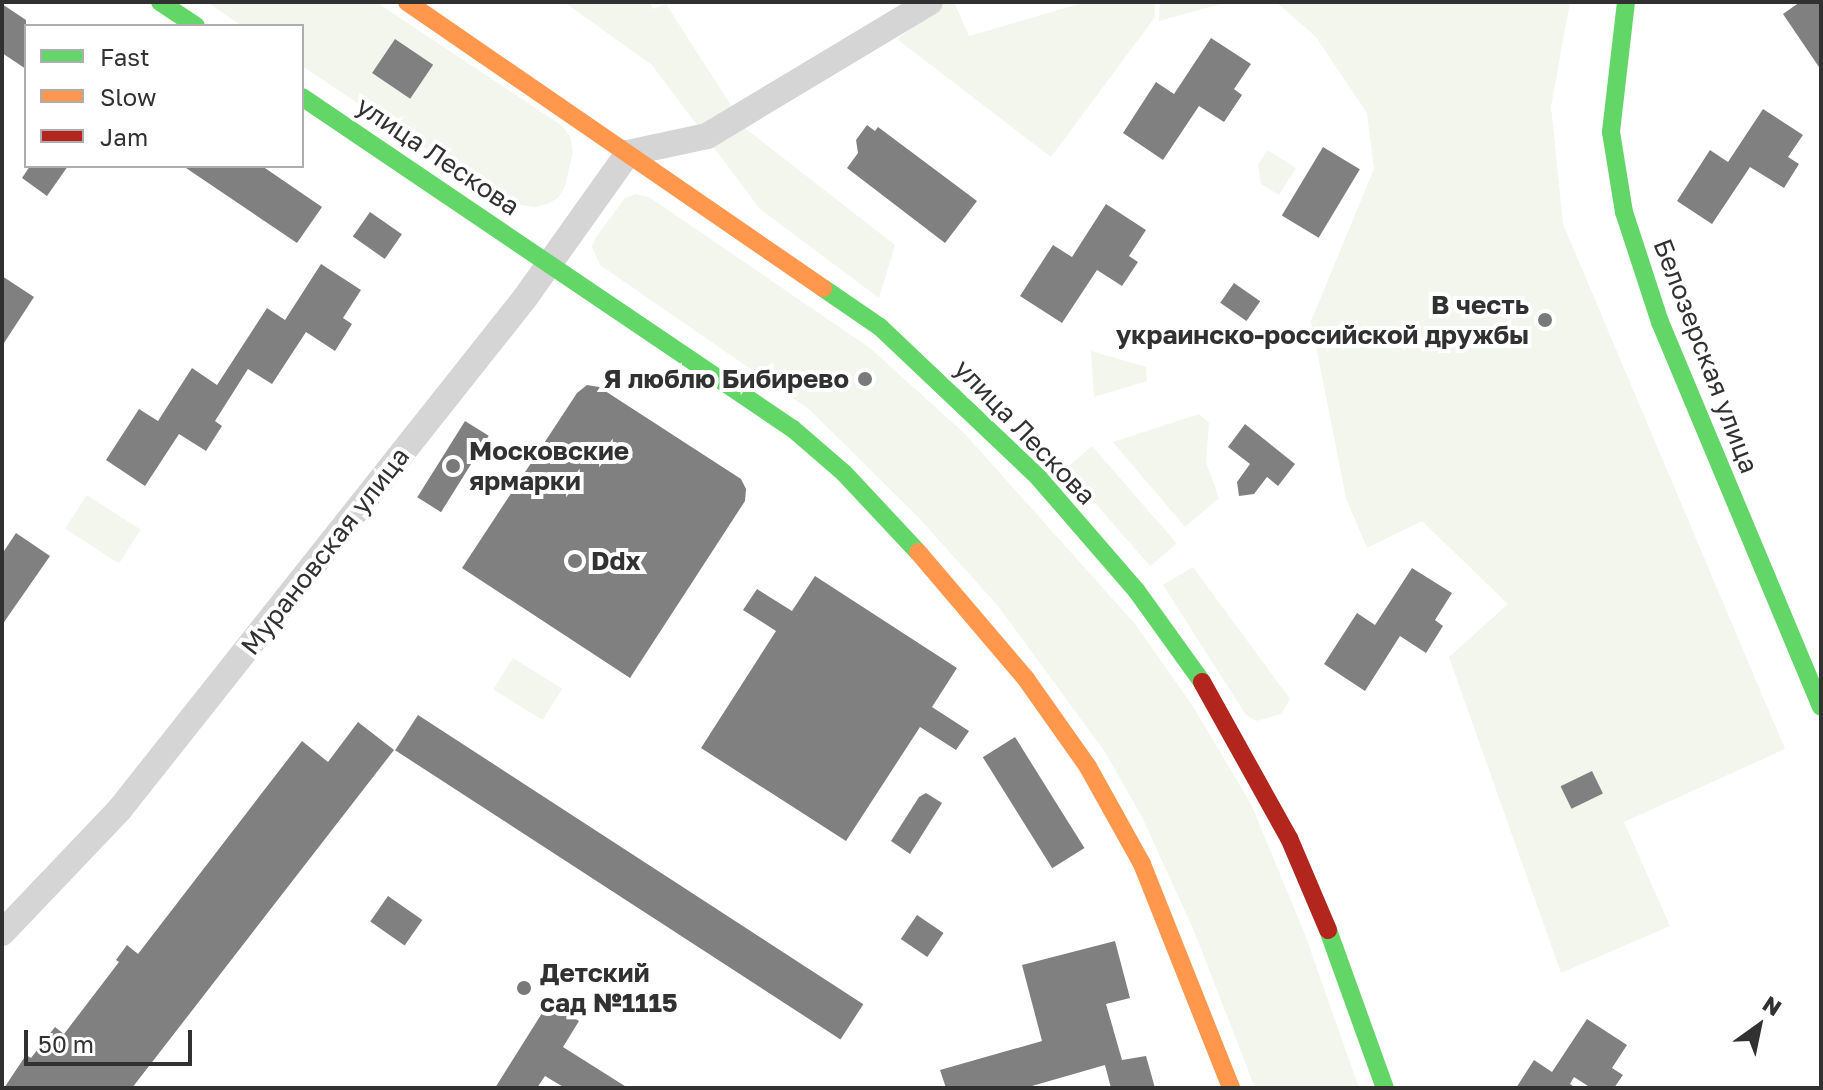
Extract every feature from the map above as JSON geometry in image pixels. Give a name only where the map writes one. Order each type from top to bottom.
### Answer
[{"type":"main road","points":[[160,2],[193,24]]},
{"type":"main road","name":"улица Лескова","points":[[407,2],[880,327],[1038,477],[1136,590],[1195,670],[1244,752],[1289,838],[1329,932],[1385,1088]]},
{"type":"main road","name":"Белозерская улица","points":[[1625,5],[1611,132],[1624,212],[1660,322],[1821,707]]},
{"type":"main road","name":"улица Лескова","points":[[304,98],[551,262],[793,429],[844,473],[920,554],[1026,679],[1088,767],[1142,864],[1207,1019],[1231,1088]]},
{"type":"street","points":[[628,153],[707,136],[839,60],[930,2]]},
{"type":"street","name":"Мурановская улица","points":[[2,933],[120,809],[551,262],[628,153]]},
{"type":"shaded area","points":[[207,2],[376,2],[561,125],[570,136],[573,152],[565,186],[558,198],[547,204],[535,207],[507,203],[304,67],[304,24],[239,24]]},
{"type":"shaded area","points":[[564,2],[650,2],[653,9],[666,4],[746,129],[895,245],[879,298],[760,209],[652,65]]},
{"type":"shaded area","points":[[946,2],[954,2],[969,36],[1086,2],[1155,2],[1155,17],[1051,157],[897,39]]},
{"type":"shaded area","points":[[1160,2],[1228,2],[1159,21]]},
{"type":"shaded area","points":[[1276,2],[1570,2],[1551,106],[1563,224],[1785,749],[1624,822],[1670,926],[1561,973],[1449,657],[1508,604],[1422,521],[1367,548],[1346,498],[1311,321],[1374,169],[1367,113],[1316,37]]},
{"type":"shaded area","points":[[1267,150],[1296,168],[1279,195],[1261,184],[1258,165]]},
{"type":"shaded area","points":[[636,194],[649,197],[870,348],[965,434],[1135,624],[1192,705],[1251,804],[1304,932],[1359,1088],[1255,1088],[1194,931],[1142,817],[1105,752],[998,606],[919,518],[810,410],[600,265],[592,247],[596,237],[625,198]]},
{"type":"shaded area","points":[[1091,351],[1146,367],[1147,381],[1094,397]]},
{"type":"shaded area","points":[[1199,414],[1209,423],[1206,462],[1219,498],[1185,527],[1113,442]]},
{"type":"shaded area","points":[[1092,446],[1177,543],[1150,566],[1066,469]]},
{"type":"shaded area","points":[[87,495],[141,530],[119,563],[65,529]]},
{"type":"shaded area","points":[[1193,567],[1290,699],[1281,714],[1256,721],[1246,715],[1163,585]]},
{"type":"shaded area","points":[[513,658],[562,689],[543,720],[493,689]]},
{"type":"building","points":[[1800,2],[1821,2],[1821,70],[1783,14]]},
{"type":"building","points":[[2,4],[26,20],[24,68],[2,53]]},
{"type":"building","points":[[1211,38],[1251,64],[1234,89],[1242,95],[1224,122],[1199,106],[1163,160],[1123,133],[1156,82],[1174,94]]},
{"type":"building","points":[[395,39],[433,65],[410,99],[372,73]]},
{"type":"building","points":[[1763,109],[1803,135],[1788,157],[1799,164],[1784,188],[1750,167],[1712,224],[1677,201],[1710,150],[1728,162]]},
{"type":"building","points":[[867,125],[875,131],[878,127],[977,201],[945,243],[847,168],[858,153],[856,140]]},
{"type":"building","points":[[1323,147],[1360,169],[1319,238],[1282,216]]},
{"type":"building","points":[[29,168],[67,168],[47,196],[22,178]]},
{"type":"building","points":[[186,168],[265,168],[322,207],[297,243]]},
{"type":"building","points":[[1106,204],[1146,230],[1129,256],[1138,262],[1122,286],[1097,270],[1062,323],[1020,296],[1053,245],[1072,257]]},
{"type":"building","points":[[370,212],[402,234],[385,259],[353,237]]},
{"type":"building","points":[[321,264],[361,290],[343,318],[352,324],[335,351],[306,332],[272,384],[248,369],[215,421],[222,426],[206,451],[179,434],[145,486],[106,460],[139,409],[158,421],[192,368],[217,385],[267,308],[285,320]]},
{"type":"building","points":[[2,276],[34,297],[2,346]]},
{"type":"building","points":[[1234,283],[1260,301],[1246,321],[1220,303]]},
{"type":"building","points":[[587,385],[599,387],[741,479],[746,489],[745,501],[630,678],[462,568],[577,393]]},
{"type":"building","name":"Московские ярмарки","points":[[465,421],[489,436],[441,512],[417,497]]},
{"type":"building","points":[[1245,424],[1295,464],[1278,486],[1267,477],[1254,494],[1239,496],[1237,482],[1250,464],[1228,447]]},
{"type":"building","points":[[16,533],[50,556],[2,625],[2,554]]},
{"type":"building","points":[[1412,568],[1452,593],[1435,620],[1443,626],[1426,653],[1400,636],[1365,691],[1324,664],[1357,613],[1375,625]]},
{"type":"building","points":[[815,576],[957,668],[932,707],[969,731],[956,750],[920,727],[846,841],[701,748],[776,631],[743,610],[757,589],[792,611]]},
{"type":"building","points":[[418,715],[863,1004],[840,1039],[395,750]]},
{"type":"building","points":[[358,722],[394,750],[132,1088],[4,1088],[26,1055],[31,1058],[55,1027],[64,1034],[119,962],[116,960],[127,945],[138,954],[302,741],[328,762]]},
{"type":"building","points":[[1015,737],[1084,848],[1052,868],[983,757]]},
{"type":"building","points":[[1592,771],[1603,793],[1572,809],[1561,786]]},
{"type":"building","points":[[926,793],[942,803],[910,854],[891,841],[919,797]]},
{"type":"building","points":[[388,896],[422,920],[405,945],[370,921]]},
{"type":"building","points":[[917,915],[944,933],[927,957],[901,939]]},
{"type":"building","points":[[1115,941],[1130,998],[1106,1004],[1122,1060],[1146,1056],[1155,1088],[1111,1088],[1105,1065],[1025,1088],[946,1088],[940,1070],[1042,1041],[1022,965]]},
{"type":"building","points":[[549,1002],[579,1021],[563,1047],[628,1088],[565,1088],[545,1076],[537,1088],[495,1088]]},
{"type":"building","points":[[1587,1019],[1627,1045],[1612,1068],[1623,1075],[1614,1088],[1591,1088],[1574,1077],[1570,1084],[1576,1088],[1516,1088],[1534,1060],[1552,1072]]},
{"type":"traffic: fast","points":[[160,2],[193,24]]},
{"type":"traffic: fast","points":[[1626,2],[1611,132],[1624,212],[1660,322],[1821,707]]},
{"type":"traffic: fast","points":[[304,98],[793,429],[844,473],[918,552]]},
{"type":"traffic: fast","points":[[823,288],[880,327],[1038,477],[1136,590],[1202,682]]},
{"type":"traffic: fast","points":[[1328,930],[1385,1088]]},
{"type":"traffic: slow","points":[[407,2],[823,288]]},
{"type":"traffic: slow","points":[[918,552],[1026,679],[1088,767],[1142,864],[1231,1088]]},
{"type":"traffic: jam","points":[[1202,682],[1289,838],[1328,930]]},
{"type":"place","name":"В честь украинско-российской дружбы","points":[[1545,320]]},
{"type":"place","name":"Я люблю Бибирево","points":[[865,379]]},
{"type":"place","name":"Московские ярмарки","points":[[453,466]]},
{"type":"place","name":"Ddx","points":[[575,561]]},
{"type":"place","name":"Детский сад №1115","points":[[524,988]]}]
